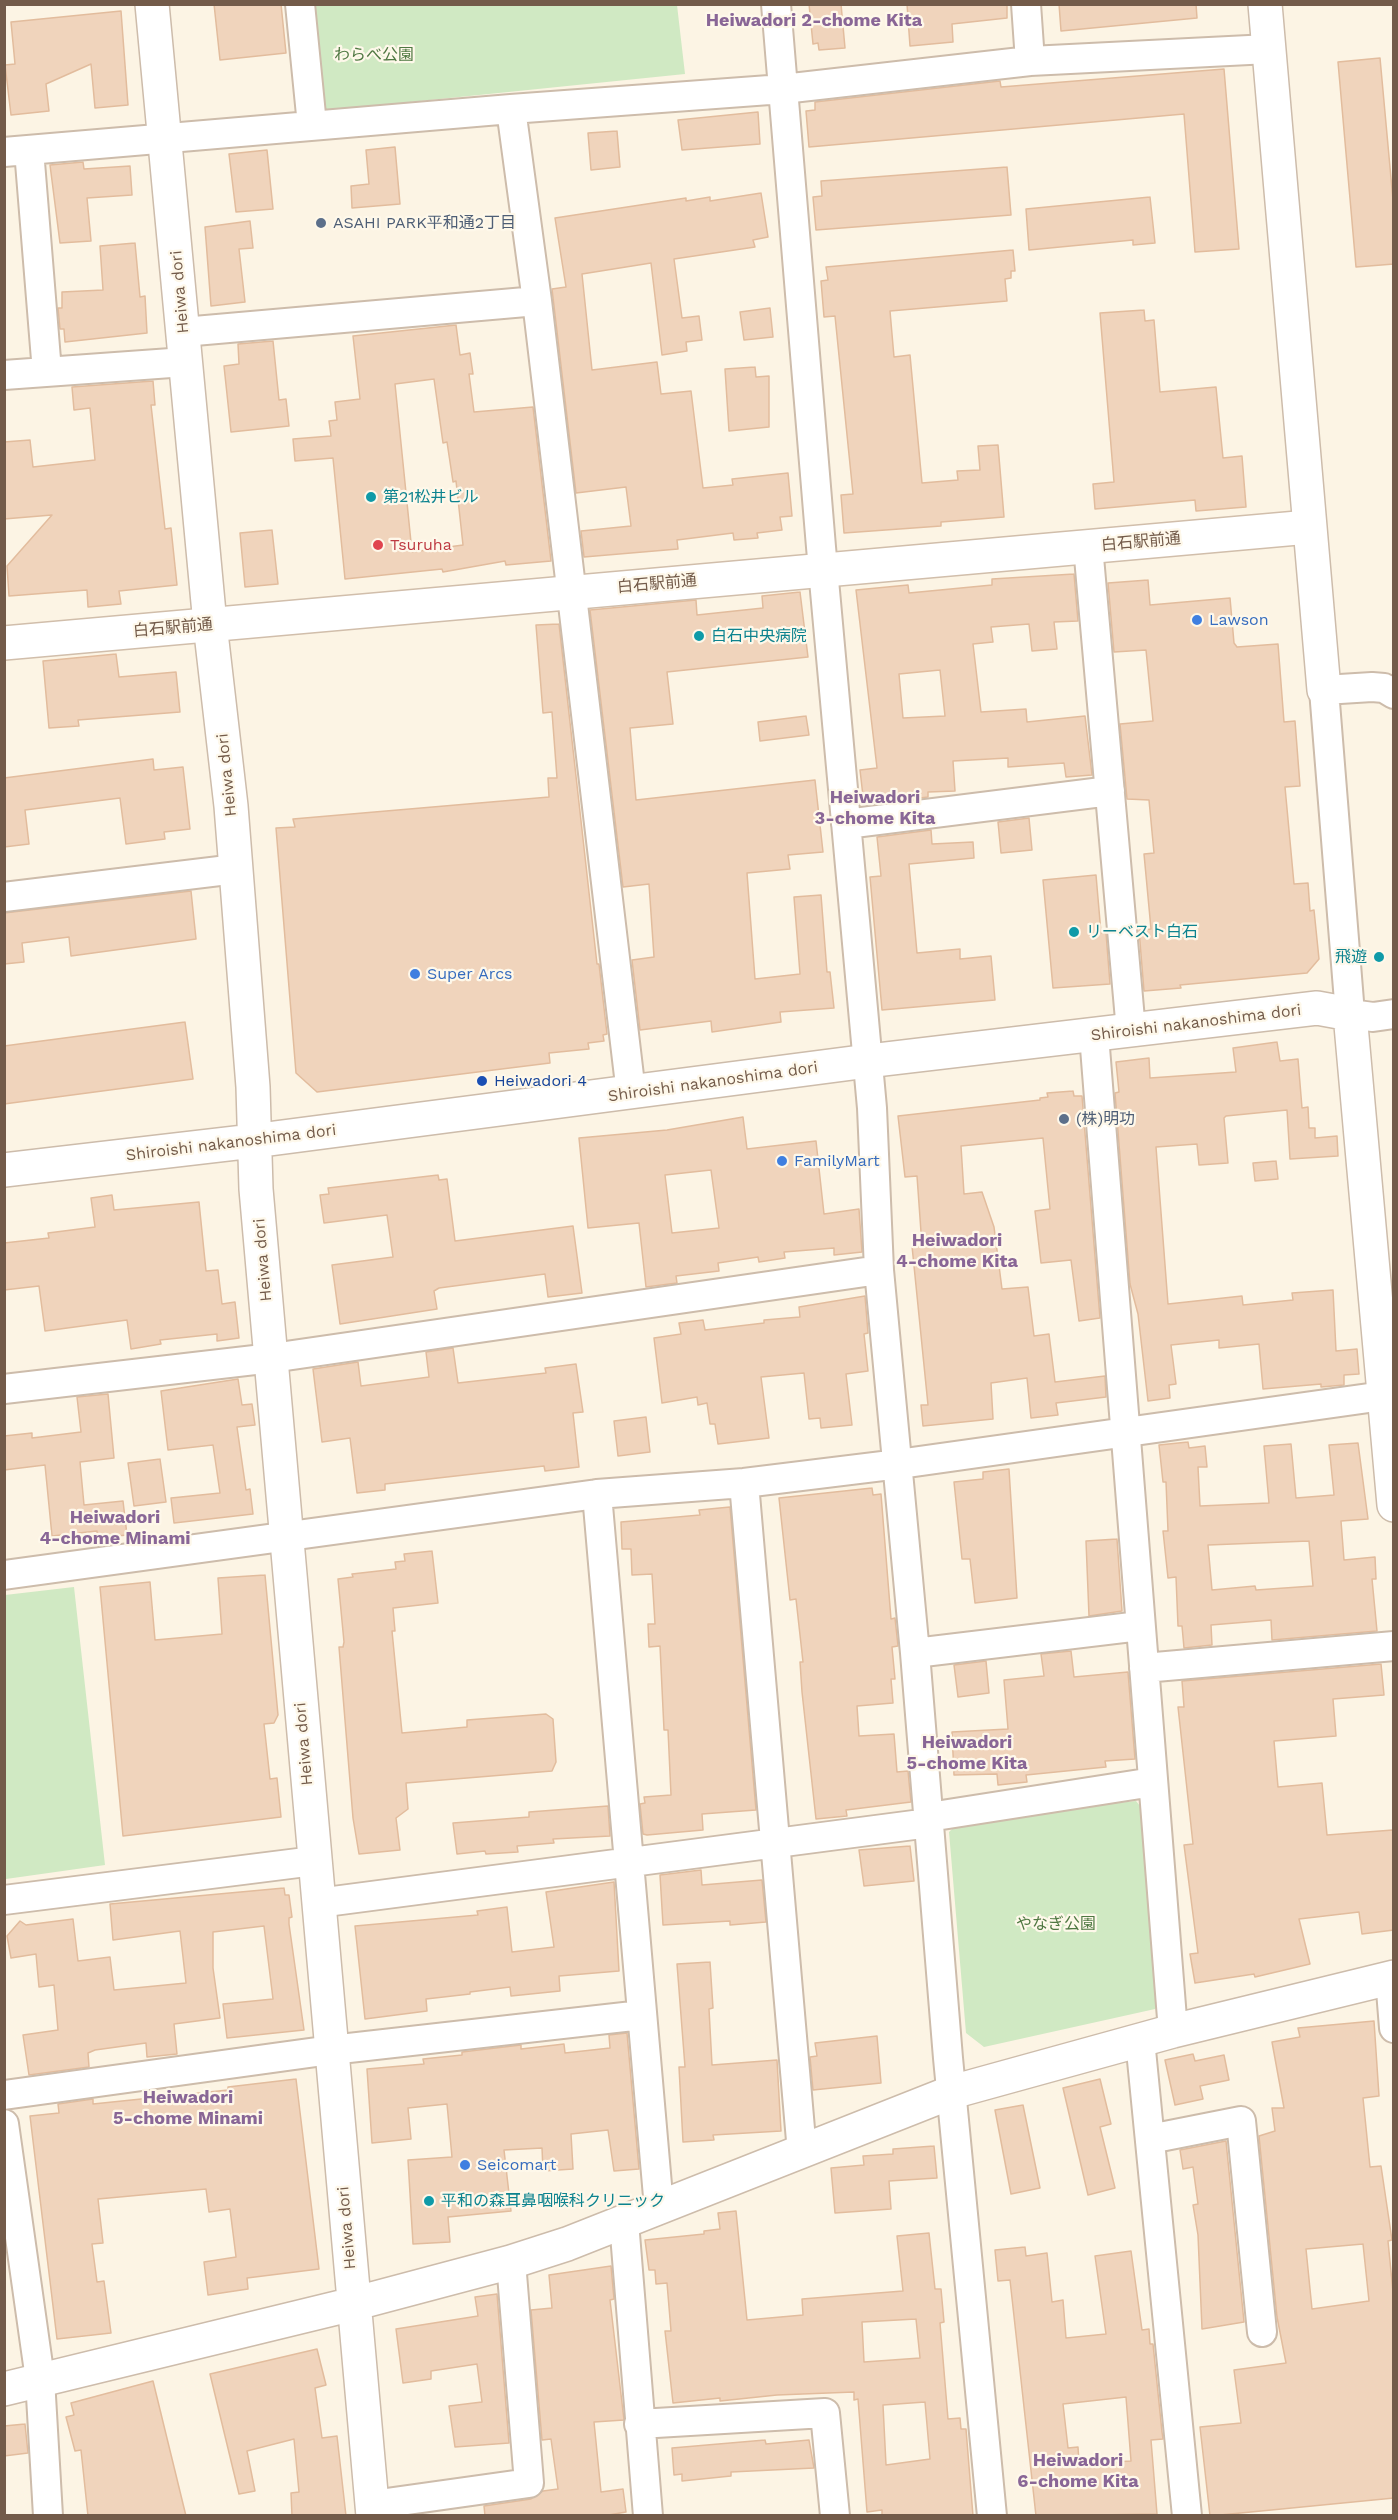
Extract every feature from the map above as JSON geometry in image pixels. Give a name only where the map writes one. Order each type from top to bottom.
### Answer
[{"type":"street","name":"Heiwa dori","points":[[152,4],[210,624],[236,869],[253,1087],[253,1141],[372,2510]]},
{"type":"street","points":[[300,4],[312,125]]},
{"type":"street","points":[[776,4],[868,1061],[879,1270],[899,1464],[952,2092],[992,2516]]},
{"type":"street","points":[[1026,4],[1030,61]]},
{"type":"street","points":[[1265,4],[1394,1505]]},
{"type":"street","points":[[47,372],[17,151],[312,125],[783,89],[1030,61],[1269,49]]},
{"type":"street","points":[[511,109],[537,301],[631,1093]]},
{"type":"street","points":[[4,375],[47,372],[184,347],[537,301]]},
{"type":"street","name":"白石駅前通","points":[[4,642],[1309,527]]},
{"type":"street","points":[[1088,546],[1131,1031]]},
{"type":"street","points":[[1324,690],[1372,687],[1384,688],[1394,694]]},
{"type":"street","points":[[846,824],[1110,791]]},
{"type":"street","points":[[4,897],[236,869]]},
{"type":"street","name":"Shiroishi nakanoshima dori","points":[[4,1170],[253,1141],[868,1061],[1317,1008],[1350,1014]]},
{"type":"street","points":[[1350,1014],[1373,1017],[1394,1014]]},
{"type":"street","points":[[1094,1035],[1173,2031]]},
{"type":"street","points":[[4,1389],[272,1358],[879,1270]]},
{"type":"street","points":[[4,1575],[597,1494],[744,1483],[899,1464],[1127,1434],[1383,1396]]},
{"type":"street","points":[[744,1483],[802,2152]]},
{"type":"street","points":[[597,1494],[658,2208]]},
{"type":"street","points":[[915,1653],[1140,1626]]},
{"type":"street","points":[[1144,1668],[1394,1646]]},
{"type":"street","points":[[318,1903],[777,1844],[1153,1782]]},
{"type":"street","points":[[4,1900],[314,1861]]},
{"type":"street","points":[[4,2389],[353,2304],[511,2262],[624,2222],[952,2092],[1173,2031],[1392,1978],[1394,2028]]},
{"type":"street","points":[[4,2095],[331,2050],[642,2015]]},
{"type":"street","points":[[1140,2040],[1186,2516]]},
{"type":"street","points":[[1150,2139],[1241,2121],[1262,2332]]},
{"type":"street","points":[[4,2124],[40,2379],[48,2516]]},
{"type":"street","points":[[624,2222],[648,2516]]},
{"type":"street","points":[[372,2510],[529,2483],[511,2262]]},
{"type":"street","points":[[639,2424],[825,2413],[835,2516]]},
{"type":"green space","name":"わらべ公園","points":[[312,5],[677,5],[685,74],[322,111]]},
{"type":"green space","points":[[74,1587],[105,1865],[6,1879],[5,1595]]},
{"type":"green space","name":"やなぎ公園","points":[[1136,1801],[1145,1812],[1163,2000],[1155,2009],[984,2047],[966,2033],[949,1832],[962,1819]]},
{"type":"building","points":[[214,4],[281,4],[286,53],[220,60]]},
{"type":"building","points":[[809,4],[841,4],[845,48],[819,50],[818,43],[813,44]]},
{"type":"building","points":[[907,4],[1007,4],[1007,18],[952,24],[953,42],[910,46]]},
{"type":"building","points":[[1059,4],[1196,4],[1197,18],[1061,31]]},
{"type":"building","points":[[121,11],[128,105],[95,108],[91,64],[46,84],[49,111],[11,115],[5,65],[15,64],[11,22]]},
{"type":"building","points":[[1380,58],[1394,211],[1394,264],[1356,267],[1338,62]]},
{"type":"building","points":[[1224,69],[1239,249],[1195,252],[1184,114],[809,147],[806,111],[815,110],[815,102],[1000,81],[1001,87]]},
{"type":"building","points":[[758,112],[760,144],[682,150],[678,120]]},
{"type":"building","points":[[617,131],[620,167],[591,170],[588,133]]},
{"type":"building","points":[[395,147],[400,204],[352,208],[351,186],[369,184],[366,150]]},
{"type":"building","points":[[267,150],[273,209],[236,212],[229,154]]},
{"type":"building","points":[[83,162],[84,169],[130,166],[132,195],[87,198],[91,241],[60,243],[50,165]]},
{"type":"building","points":[[1007,167],[1011,215],[816,230],[813,197],[822,196],[821,181]]},
{"type":"building","points":[[761,193],[768,237],[753,240],[755,247],[674,259],[682,318],[699,316],[702,340],[686,342],[687,351],[662,355],[651,263],[582,274],[592,370],[657,362],[661,394],[691,391],[703,488],[733,485],[732,479],[788,473],[792,516],[780,517],[782,530],[757,533],[758,538],[734,540],[733,533],[677,540],[678,549],[584,557],[581,531],[631,526],[626,487],[576,493],[552,289],[566,287],[555,218],[686,198],[686,201],[710,197],[710,201]]},
{"type":"building","points":[[1150,197],[1155,243],[1133,245],[1133,240],[1029,250],[1026,209]]},
{"type":"building","points":[[250,221],[253,248],[239,249],[245,302],[211,306],[205,227]]},
{"type":"building","points":[[135,243],[140,297],[145,296],[147,333],[65,342],[64,329],[60,329],[58,308],[62,308],[62,292],[103,290],[100,246]]},
{"type":"building","points":[[1013,250],[1015,271],[1011,271],[1011,278],[1005,279],[1007,301],[890,311],[894,357],[910,355],[922,483],[958,480],[957,471],[980,470],[978,446],[998,445],[1004,517],[941,522],[941,526],[844,533],[841,495],[853,494],[835,316],[824,317],[821,281],[828,280],[826,267]]},
{"type":"building","points":[[770,308],[773,337],[744,340],[740,312]]},
{"type":"building","points":[[1144,310],[1145,321],[1154,320],[1160,392],[1216,387],[1223,458],[1242,456],[1246,507],[1196,511],[1195,500],[1095,509],[1093,484],[1114,482],[1100,313]]},
{"type":"building","points":[[456,325],[460,355],[470,353],[473,374],[469,374],[474,412],[533,407],[551,561],[506,565],[505,561],[443,572],[442,569],[345,579],[333,458],[295,461],[293,439],[331,436],[329,421],[337,420],[335,402],[360,399],[353,336]],"holes":[[[434,379],[443,443],[447,442],[453,482],[456,481],[463,545],[412,552],[395,384]]]},
{"type":"building","points":[[273,341],[279,400],[286,399],[289,426],[231,432],[224,366],[239,364],[238,344]]},
{"type":"building","points":[[755,367],[756,377],[769,376],[769,427],[729,431],[725,369]]},
{"type":"building","points":[[153,381],[155,405],[151,405],[165,529],[171,528],[177,585],[119,591],[121,604],[88,607],[87,590],[9,596],[7,566],[52,515],[4,519],[4,442],[30,440],[33,467],[95,460],[90,408],[74,410],[72,387]]},
{"type":"building","points":[[272,530],[278,584],[245,587],[240,533]]},
{"type":"building","points":[[1074,574],[1078,621],[1054,622],[1057,649],[1032,651],[1029,624],[991,627],[993,642],[973,644],[981,712],[1026,709],[1027,722],[1085,716],[1092,775],[1066,777],[1064,763],[1008,767],[1008,758],[953,761],[955,791],[928,792],[928,797],[880,803],[880,794],[863,796],[860,770],[877,768],[856,590],[908,585],[909,593],[992,585],[992,579]],"holes":[[[940,670],[945,716],[903,718],[899,674]]]},
{"type":"building","points":[[1148,580],[1150,605],[1230,598],[1234,643],[1237,647],[1278,644],[1284,722],[1295,721],[1300,786],[1285,787],[1294,884],[1308,883],[1310,911],[1314,910],[1319,959],[1307,973],[1180,985],[1181,988],[1144,991],[1139,930],[1151,929],[1144,854],[1154,853],[1149,800],[1127,799],[1120,724],[1153,721],[1146,650],[1114,652],[1108,583]]},
{"type":"building","points":[[800,592],[808,657],[667,672],[673,724],[630,728],[636,800],[815,780],[823,852],[788,855],[790,869],[747,873],[755,979],[800,974],[794,897],[821,895],[827,972],[830,972],[834,1008],[780,1012],[781,1022],[712,1032],[711,1021],[640,1030],[632,960],[654,957],[649,884],[623,887],[590,610],[696,600],[697,615],[763,608],[762,596]]},
{"type":"building","name":"Super Arcs","points":[[559,624],[607,1034],[603,1035],[604,1041],[588,1043],[589,1049],[549,1053],[550,1063],[317,1092],[296,1073],[276,828],[295,827],[293,819],[549,797],[548,778],[557,778],[552,712],[543,713],[536,625]]},
{"type":"building","points":[[116,654],[119,677],[176,672],[180,712],[78,720],[79,726],[49,728],[43,661]]},
{"type":"building","points":[[806,716],[809,735],[760,741],[758,722]]},
{"type":"building","points":[[153,759],[154,770],[183,767],[190,829],[164,832],[165,839],[126,844],[120,798],[25,810],[29,844],[4,847],[4,778]]},
{"type":"building","points":[[1029,818],[1032,850],[1001,853],[998,822]]},
{"type":"building","points":[[931,830],[932,844],[973,842],[974,858],[909,864],[917,953],[960,949],[960,959],[991,956],[995,1000],[882,1010],[870,877],[881,876],[877,837]]},
{"type":"building","name":"リーベスト白石","points":[[1096,875],[1101,933],[1106,933],[1110,984],[1053,988],[1043,880]]},
{"type":"building","points":[[191,891],[196,939],[71,956],[69,937],[22,943],[24,962],[4,964],[4,913]]},
{"type":"building","points":[[185,1022],[193,1079],[4,1104],[4,1046]]},
{"type":"building","points":[[1277,1042],[1280,1061],[1298,1059],[1302,1108],[1308,1107],[1309,1128],[1315,1128],[1315,1138],[1337,1136],[1338,1156],[1290,1159],[1287,1110],[1226,1116],[1224,1118],[1228,1163],[1199,1165],[1197,1144],[1156,1147],[1168,1304],[1242,1296],[1243,1305],[1293,1300],[1292,1293],[1333,1290],[1336,1351],[1357,1349],[1359,1374],[1344,1375],[1344,1385],[1321,1387],[1321,1384],[1263,1389],[1259,1344],[1219,1348],[1219,1340],[1171,1345],[1176,1384],[1169,1385],[1170,1398],[1148,1401],[1138,1314],[1130,1284],[1115,1093],[1119,1092],[1116,1062],[1149,1058],[1150,1078],[1236,1072],[1233,1048]]},
{"type":"building","points":[[1073,1091],[1074,1096],[1082,1096],[1100,1318],[1079,1321],[1071,1260],[1041,1263],[1035,1211],[1050,1209],[1043,1138],[961,1146],[964,1194],[982,1192],[994,1227],[1002,1289],[1028,1287],[1034,1336],[1049,1334],[1055,1382],[1105,1376],[1106,1397],[1056,1403],[1058,1415],[1031,1418],[1027,1378],[991,1383],[993,1419],[923,1426],[921,1405],[928,1405],[912,1246],[922,1246],[917,1176],[905,1177],[898,1116],[1040,1100],[1040,1098],[1048,1097],[1047,1093]]},
{"type":"building","points":[[743,1117],[747,1149],[816,1141],[824,1214],[859,1209],[862,1252],[834,1255],[834,1248],[784,1252],[785,1258],[759,1262],[758,1257],[718,1263],[719,1271],[676,1276],[677,1283],[646,1287],[639,1223],[588,1228],[579,1138],[667,1130]],"holes":[[[711,1170],[719,1228],[672,1233],[665,1175]]]},
{"type":"building","points":[[1276,1161],[1278,1179],[1255,1181],[1253,1163]]},
{"type":"building","points":[[438,1175],[439,1180],[447,1179],[455,1241],[573,1226],[582,1293],[548,1297],[545,1274],[439,1288],[434,1291],[437,1309],[340,1324],[332,1265],[393,1257],[387,1215],[324,1223],[320,1195],[329,1194],[328,1188]]},
{"type":"building","points":[[112,1195],[114,1210],[199,1202],[206,1271],[218,1270],[222,1304],[235,1302],[239,1338],[217,1341],[217,1334],[160,1340],[161,1344],[131,1349],[127,1320],[45,1331],[39,1286],[4,1290],[4,1243],[49,1238],[48,1233],[95,1227],[91,1198]]},
{"type":"building","points":[[865,1296],[868,1333],[864,1334],[868,1371],[846,1374],[852,1425],[821,1428],[820,1418],[809,1419],[804,1373],[761,1377],[769,1438],[718,1444],[715,1424],[710,1424],[707,1403],[698,1405],[697,1397],[662,1403],[654,1338],[681,1334],[679,1323],[703,1320],[705,1330],[764,1323],[764,1320],[800,1317],[799,1307]]},
{"type":"building","points":[[453,1348],[458,1383],[546,1373],[545,1368],[576,1364],[583,1412],[573,1413],[579,1467],[545,1471],[544,1466],[385,1484],[385,1490],[357,1493],[350,1438],[322,1442],[313,1369],[358,1362],[361,1386],[429,1377],[426,1352]]},
{"type":"building","points":[[238,1379],[242,1405],[252,1404],[255,1425],[237,1427],[246,1490],[250,1489],[253,1514],[174,1523],[171,1498],[220,1493],[213,1445],[168,1450],[161,1391]]},
{"type":"building","points":[[108,1394],[114,1458],[80,1462],[84,1505],[123,1501],[127,1535],[97,1538],[97,1531],[52,1536],[45,1465],[4,1470],[4,1436],[32,1433],[32,1438],[81,1432],[77,1397]]},
{"type":"building","points":[[646,1417],[650,1452],[618,1456],[614,1421]]},
{"type":"building","points":[[1188,1442],[1189,1448],[1205,1446],[1207,1467],[1198,1467],[1200,1506],[1269,1503],[1264,1446],[1291,1444],[1296,1498],[1334,1495],[1329,1445],[1358,1443],[1368,1519],[1341,1521],[1344,1560],[1375,1557],[1376,1579],[1372,1579],[1377,1631],[1272,1640],[1271,1620],[1211,1625],[1212,1645],[1184,1648],[1182,1626],[1178,1626],[1176,1577],[1168,1578],[1163,1531],[1168,1531],[1166,1482],[1163,1482],[1159,1445]],"holes":[[[1309,1541],[1313,1586],[1256,1590],[1255,1586],[1212,1590],[1208,1545]]]},
{"type":"building","points":[[160,1459],[166,1502],[134,1506],[128,1463]]},
{"type":"building","points":[[1009,1469],[1017,1598],[975,1603],[970,1559],[962,1559],[954,1482],[983,1479],[983,1472]]},
{"type":"building","points":[[872,1488],[873,1495],[881,1494],[891,1619],[895,1618],[898,1646],[892,1647],[895,1679],[891,1679],[893,1703],[857,1706],[859,1736],[894,1734],[897,1772],[908,1771],[911,1802],[846,1810],[847,1816],[816,1819],[802,1692],[800,1662],[803,1662],[796,1599],[790,1600],[779,1498]]},
{"type":"building","points":[[730,1507],[756,1810],[702,1814],[703,1830],[643,1834],[640,1804],[645,1803],[644,1797],[671,1795],[668,1730],[664,1730],[660,1646],[649,1647],[648,1624],[655,1624],[652,1574],[632,1575],[631,1549],[622,1549],[621,1522],[700,1515],[699,1510]]},
{"type":"building","points":[[1117,1539],[1122,1611],[1089,1616],[1086,1541]]},
{"type":"building","points":[[432,1551],[438,1603],[393,1608],[395,1631],[392,1631],[402,1733],[467,1727],[467,1720],[546,1714],[553,1719],[556,1762],[552,1771],[406,1783],[408,1809],[396,1818],[400,1850],[359,1854],[353,1818],[339,1647],[343,1647],[344,1642],[338,1579],[353,1577],[352,1574],[396,1569],[395,1562],[405,1561],[404,1554]]},
{"type":"building","points":[[265,1575],[278,1715],[274,1723],[264,1724],[270,1779],[277,1778],[281,1817],[123,1836],[100,1587],[150,1582],[155,1640],[222,1634],[218,1578]]},
{"type":"building","points":[[1071,1651],[1074,1677],[1128,1672],[1135,1759],[1105,1761],[1106,1767],[1026,1775],[1027,1782],[998,1785],[997,1774],[954,1775],[952,1732],[1008,1729],[1004,1680],[1044,1676],[1041,1654]]},
{"type":"building","points":[[986,1661],[989,1693],[958,1697],[954,1665]]},
{"type":"building","points":[[1381,1664],[1384,1695],[1333,1699],[1336,1736],[1274,1741],[1278,1787],[1322,1783],[1327,1835],[1393,1830],[1394,1930],[1362,1934],[1359,1912],[1299,1919],[1310,1964],[1255,1977],[1254,1974],[1195,1983],[1190,1954],[1198,1953],[1184,1845],[1193,1844],[1178,1707],[1184,1707],[1182,1681]]},
{"type":"building","points":[[608,1806],[610,1836],[553,1839],[554,1843],[517,1846],[518,1852],[486,1854],[485,1851],[457,1854],[453,1823],[529,1817],[529,1812]]},
{"type":"building","points":[[910,1846],[914,1881],[864,1886],[859,1850]]},
{"type":"building","points":[[701,1870],[702,1885],[762,1880],[766,1922],[730,1925],[730,1921],[663,1925],[660,1875]]},
{"type":"building","points":[[614,1882],[619,1971],[559,1976],[560,1991],[511,1996],[510,1987],[470,1992],[470,1994],[426,1999],[427,2011],[365,2019],[355,1926],[478,1915],[477,1911],[507,1907],[512,1952],[554,1947],[546,1892]]},
{"type":"building","points":[[284,1888],[285,1895],[289,1895],[292,1917],[289,1918],[289,1924],[304,2030],[227,2038],[223,2004],[273,1999],[264,1926],[213,1932],[213,1968],[220,2018],[174,2024],[177,2054],[147,2057],[146,2043],[95,2050],[88,2053],[89,2067],[29,2075],[23,2035],[58,2030],[54,1985],[39,1987],[36,1954],[11,1958],[7,1936],[20,1921],[26,1925],[73,1919],[78,1961],[110,1957],[114,1990],[186,1983],[180,1931],[113,1940],[110,1904]]},
{"type":"building","points":[[710,1962],[713,2008],[709,2009],[712,2065],[777,2060],[781,2131],[713,2135],[714,2140],[683,2142],[679,2067],[685,2067],[677,1964]]},
{"type":"building","points":[[1374,2021],[1379,2096],[1363,2098],[1370,2167],[1381,2166],[1392,2240],[1388,2241],[1394,2302],[1394,2498],[1210,2516],[1200,2427],[1241,2423],[1234,2370],[1286,2363],[1277,2317],[1259,2136],[1275,2131],[1272,2108],[1284,2108],[1272,2042],[1300,2037],[1298,2028]],"holes":[[[1363,2244],[1369,2301],[1312,2309],[1306,2249]]]},
{"type":"building","points":[[627,2033],[639,2169],[614,2171],[608,2130],[571,2134],[573,2169],[543,2171],[542,2148],[504,2150],[511,2211],[448,2217],[450,2242],[413,2244],[408,2160],[452,2157],[447,2104],[408,2108],[411,2139],[372,2143],[367,2069],[424,2064],[423,2059],[521,2045],[521,2049],[564,2044],[565,2053],[610,2048],[609,2035]]},
{"type":"building","points":[[877,2036],[881,2083],[813,2090],[810,2057],[817,2056],[815,2043]]},
{"type":"building","points":[[1193,2054],[1195,2061],[1224,2055],[1229,2080],[1200,2086],[1203,2099],[1175,2105],[1165,2060]]},
{"type":"building","points":[[296,2079],[319,2269],[247,2278],[248,2289],[208,2295],[204,2262],[236,2257],[230,2209],[209,2212],[206,2189],[98,2199],[103,2243],[92,2244],[97,2282],[104,2281],[111,2333],[57,2339],[30,2116],[59,2113],[58,2104],[93,2099],[93,2104],[228,2090],[228,2087]]},
{"type":"building","points":[[1100,2079],[1111,2124],[1100,2127],[1115,2188],[1088,2195],[1063,2088]]},
{"type":"building","points":[[1023,2105],[1040,2188],[1011,2194],[995,2110]]},
{"type":"building","points":[[1226,2141],[1244,2322],[1202,2329],[1198,2235],[1193,2205],[1198,2204],[1193,2167],[1183,2169],[1180,2150]]},
{"type":"building","points":[[934,2146],[937,2178],[889,2181],[891,2209],[835,2213],[831,2168],[864,2165],[863,2156],[893,2154],[893,2149]]},
{"type":"building","points":[[736,2211],[747,2320],[803,2315],[802,2299],[903,2291],[897,2236],[929,2233],[935,2289],[941,2289],[944,2322],[940,2323],[948,2419],[960,2418],[961,2429],[966,2429],[973,2516],[882,2516],[882,2510],[867,2512],[858,2399],[854,2400],[854,2392],[777,2395],[720,2401],[720,2398],[673,2403],[665,2331],[671,2331],[667,2283],[656,2284],[655,2270],[649,2270],[645,2240],[704,2234],[704,2231],[720,2229],[718,2213]],"holes":[[[916,2319],[920,2358],[864,2362],[862,2322]],[[925,2402],[930,2459],[886,2465],[883,2405]]]},
{"type":"building","points":[[1025,2247],[1026,2256],[1047,2253],[1052,2302],[1063,2300],[1066,2338],[1106,2334],[1095,2256],[1131,2251],[1142,2330],[1149,2329],[1150,2344],[1153,2344],[1163,2439],[1151,2440],[1157,2514],[1036,2516],[1010,2280],[998,2281],[995,2250]],"holes":[[[1126,2397],[1131,2461],[1079,2464],[1078,2447],[1068,2448],[1063,2404]]]},
{"type":"building","points":[[611,2266],[614,2299],[610,2300],[624,2420],[594,2422],[601,2492],[623,2489],[626,2512],[603,2516],[485,2516],[484,2506],[531,2499],[543,2491],[558,2489],[551,2439],[542,2440],[531,2310],[552,2308],[549,2275]]},
{"type":"building","points":[[497,2294],[509,2443],[455,2447],[449,2406],[482,2402],[477,2364],[431,2371],[431,2379],[403,2383],[396,2329],[478,2316],[475,2297]]},
{"type":"building","points":[[317,2349],[326,2385],[315,2388],[322,2438],[337,2436],[346,2516],[292,2516],[291,2493],[299,2492],[294,2439],[247,2451],[255,2491],[239,2494],[210,2374]]},
{"type":"building","points":[[153,2381],[186,2516],[88,2516],[81,2450],[75,2451],[66,2417],[74,2415],[71,2403]]},
{"type":"building","points":[[25,2424],[28,2453],[4,2456],[4,2426]]},
{"type":"building","points":[[765,2440],[766,2444],[809,2440],[814,2468],[731,2472],[731,2476],[682,2481],[682,2474],[674,2475],[672,2448]]},
{"type":"place","name":"ASAHI PARK平和通2丁目","points":[[321,223]]},
{"type":"place","name":"第21松井ビル","points":[[371,497]]},
{"type":"place","name":"Tsuruha","points":[[378,545]]},
{"type":"place","name":"Lawson","points":[[1197,620]]},
{"type":"place","name":"白石中央病院","points":[[699,636]]},
{"type":"place","name":"リーベスト白石","points":[[1074,932]]},
{"type":"place","name":"飛遊","points":[[1379,957]]},
{"type":"place","name":"Super Arcs","points":[[415,974]]},
{"type":"place","name":"Heiwadori 4","points":[[482,1081]]},
{"type":"place","name":"(株)明功","points":[[1064,1119]]},
{"type":"place","name":"FamilyMart","points":[[782,1161]]},
{"type":"place","name":"Seicomart","points":[[465,2165]]},
{"type":"place","name":"平和の森耳鼻咽喉科クリニック","points":[[429,2201]]},
{"type":"district","name":"Heiwadori 2-chome Kita","points":[[814,21]]},
{"type":"district","name":"Heiwadori 3-chome Kita","points":[[875,808]]},
{"type":"district","name":"Heiwadori 4-chome Kita","points":[[957,1251]]},
{"type":"district","name":"Heiwadori 4-chome Minami","points":[[115,1528]]},
{"type":"district","name":"Heiwadori 5-chome Kita","points":[[967,1753]]},
{"type":"district","name":"Heiwadori 5-chome Minami","points":[[188,2108]]},
{"type":"district","name":"Heiwadori 6-chome Kita","points":[[1078,2471]]}]
